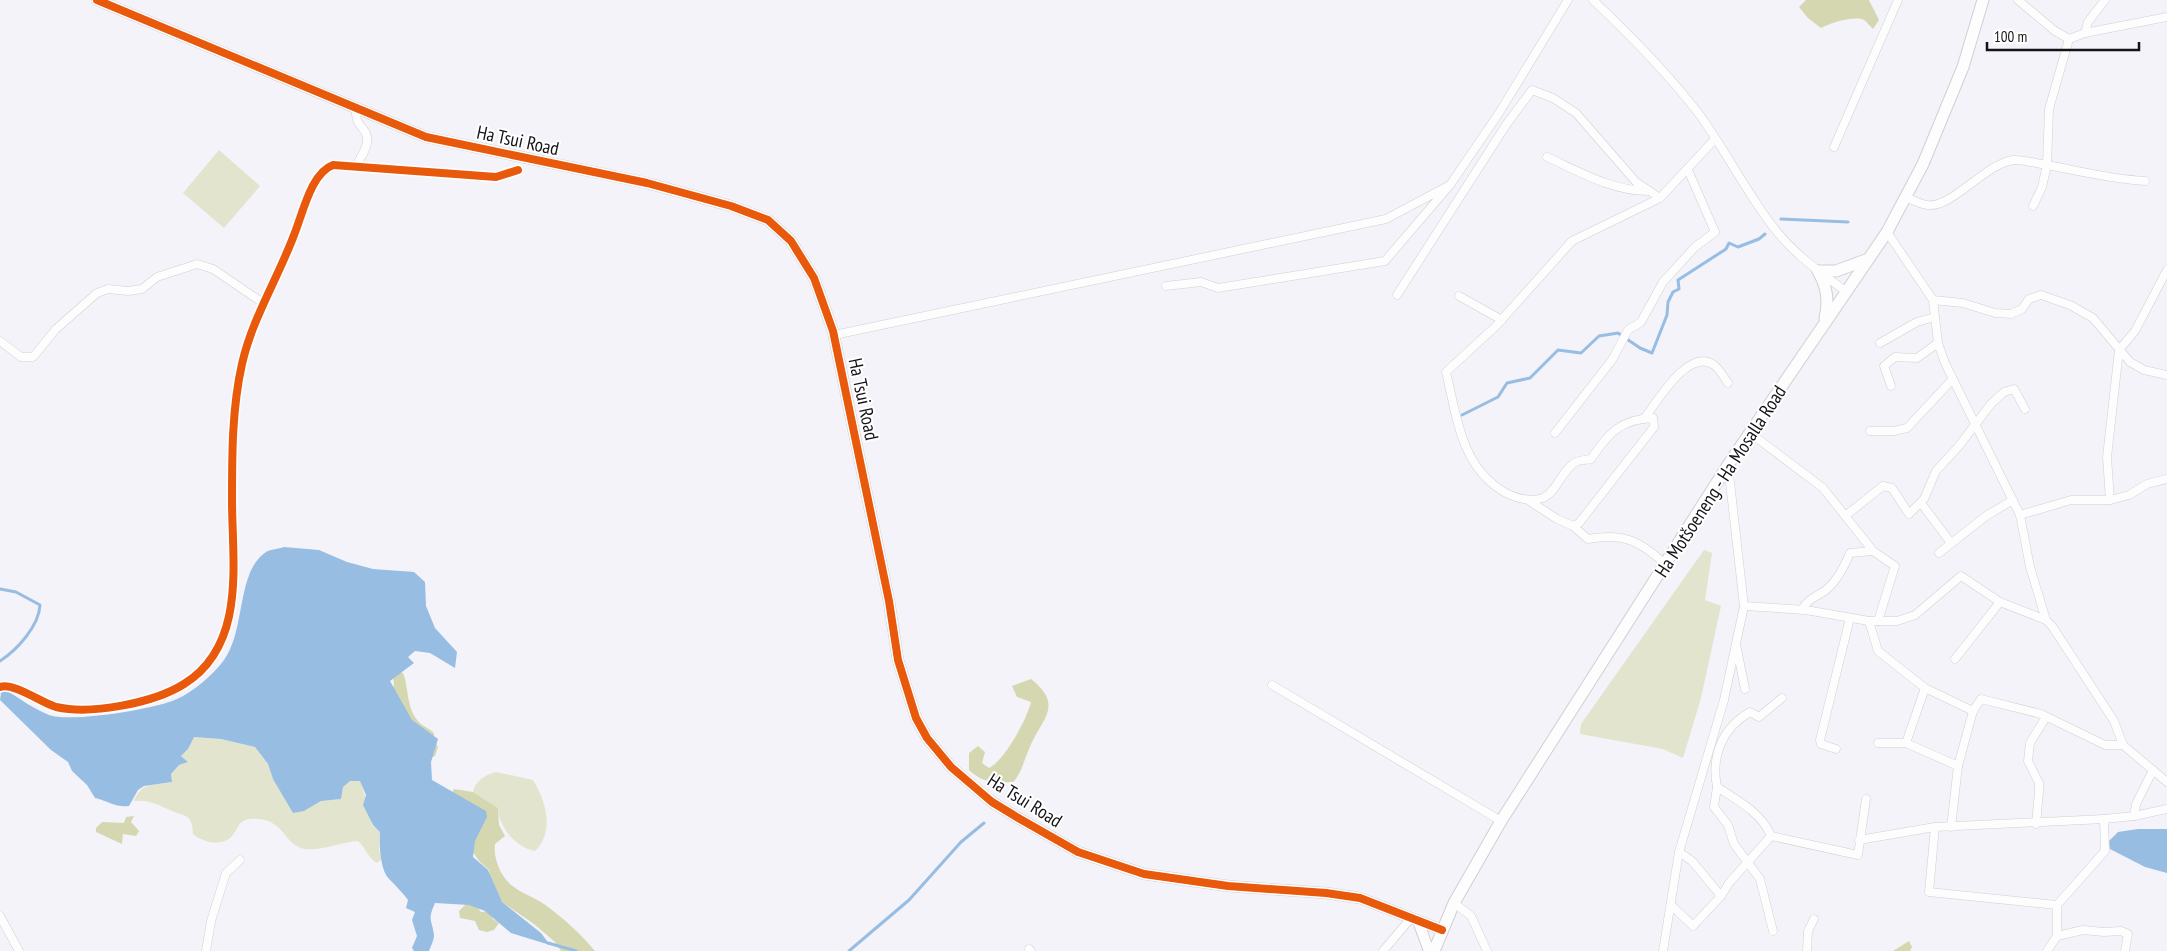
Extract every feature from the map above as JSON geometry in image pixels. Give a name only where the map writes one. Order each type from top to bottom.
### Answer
[{"type":"main road","name":"Ha Motšoeneng - Ha Mosalla Road","points":[[1434,951],[1454,902],[1501,821],[1728,465],[1887,232],[1923,164],[1963,67],[1983,0]]},
{"type":"main road","points":[[1824,322],[1827,296],[1825,285],[1818,270],[1836,271],[1867,260]]},
{"type":"street","name":"Ha Tsui Road","points":[[97,0],[426,137],[647,183],[730,206],[768,220],[791,241],[814,278],[834,335],[889,601],[898,660],[916,718],[927,738],[951,766],[992,802],[1078,852],[1144,874],[1253,889],[1326,893],[1360,898],[1442,930]]},
{"type":"street","points":[[1166,286],[1201,282],[1218,288],[1385,261],[1450,185],[1499,113],[1568,0]]},
{"type":"street","points":[[1593,0],[1644,48],[1700,115],[1745,188],[1775,230],[1808,264],[1845,291]]},
{"type":"street","points":[[2018,0],[2055,31],[2069,39]]},
{"type":"street","points":[[2084,33],[2088,22],[2105,0]]},
{"type":"street","points":[[1834,147],[1895,1]]},
{"type":"street","points":[[2069,39],[2084,33],[2167,17]]},
{"type":"street","points":[[2033,206],[2042,187],[2047,165],[2049,109],[2069,39]]},
{"type":"street","points":[[1396,295],[1506,125],[1532,90],[1553,98],[1576,112],[1636,182],[1660,198]]},
{"type":"street","points":[[356,108],[356,120],[367,136],[366,148],[356,166]]},
{"type":"street","points":[[1665,564],[1651,551],[1623,537],[1588,539],[1573,526],[1557,519],[1528,500],[1514,497],[1502,491],[1485,479],[1461,437],[1446,372],[1502,320],[1572,241],[1660,198],[1715,139]]},
{"type":"street","points":[[1547,157],[1614,186],[1631,191],[1649,191]]},
{"type":"street","points":[[1906,197],[1928,206],[1941,203],[1972,183],[1987,170],[2014,160],[2113,179],[2145,181]]},
{"type":"street","points":[[0,687],[10,687],[54,706],[68,709],[104,707],[140,701],[165,694],[185,683],[199,672],[219,648],[226,627],[234,588],[232,501],[235,405],[242,363],[262,304],[284,262],[315,183],[324,168],[333,164],[496,177],[518,170]]},
{"type":"street","points":[[1556,433],[1612,360],[1615,350],[1628,330],[1641,322],[1662,282],[1695,247],[1715,232],[1688,170]]},
{"type":"street","points":[[834,335],[1386,219],[1450,185]]},
{"type":"street","points":[[1887,232],[1933,300],[1938,343],[1952,380],[2020,515],[2030,568],[2046,620]]},
{"type":"street","points":[[0,341],[21,357],[33,357],[56,330],[97,293],[108,289],[128,291],[142,289],[157,278],[197,264],[213,269],[262,304]]},
{"type":"street","points":[[2110,500],[2107,457],[2119,350],[2136,331],[2167,270]]},
{"type":"street","points":[[1933,300],[1963,303],[1995,313],[2011,314],[2022,309],[2029,300],[2040,295],[2070,305],[2093,318],[2110,335],[2119,350],[2130,362],[2144,370],[2167,375]]},
{"type":"street","points":[[1459,296],[1502,320]]},
{"type":"street","points":[[1880,343],[1917,322],[1935,317]]},
{"type":"street","points":[[1891,386],[1884,366],[1895,357],[1917,358],[1938,343]]},
{"type":"street","points":[[1644,419],[1679,374],[1692,362],[1704,360],[1714,365],[1728,383]]},
{"type":"street","points":[[1870,431],[1894,431],[1907,428],[1952,380]]},
{"type":"street","points":[[1845,516],[1883,486],[1892,488],[1909,514],[1921,503],[1936,471],[1976,425],[1991,404],[2004,392],[2014,389],[2025,409]]},
{"type":"street","points":[[1528,500],[1545,497],[1576,462],[1591,459],[1612,431],[1644,419],[1653,418],[1654,427],[1579,523],[1573,526]]},
{"type":"street","points":[[1750,433],[1823,488],[1874,551],[1895,566],[1878,621]]},
{"type":"street","points":[[1662,951],[1680,852],[1724,700],[1744,606],[1728,465]]},
{"type":"street","points":[[2020,515],[2071,500],[2110,500],[2129,495],[2146,484],[2167,479]]},
{"type":"street","points":[[1939,553],[1986,516],[2013,500]]},
{"type":"street","points":[[1921,503],[1951,543]]},
{"type":"street","points":[[1802,610],[1809,599],[1826,590],[1845,566],[1850,553],[1874,551]]},
{"type":"street","points":[[1744,606],[1802,610],[1869,621],[1898,621],[1915,615],[1961,576],[2000,602],[2046,620],[2052,626],[2114,721],[2123,745],[2167,782]]},
{"type":"street","points":[[1955,659],[2000,602]]},
{"type":"street","points":[[1836,749],[1821,744],[1820,740],[1850,618]]},
{"type":"street","points":[[1869,621],[1878,651],[1925,688],[1973,711]]},
{"type":"street","points":[[1736,644],[1745,689]]},
{"type":"street","points":[[1272,685],[1501,821]]},
{"type":"street","points":[[1906,743],[1925,688]]},
{"type":"street","points":[[1773,931],[1760,879],[1734,844],[1728,825],[1714,807],[1717,787],[1714,770],[1724,733],[1736,720],[1750,712],[1759,717],[1782,698]]},
{"type":"street","points":[[1952,827],[1958,766],[1973,711],[1981,699],[2046,717],[2105,745],[2123,745]]},
{"type":"street","points":[[2036,824],[2039,783],[2028,761],[2030,744],[2046,717]]},
{"type":"street","points":[[1878,743],[1906,743],[1958,766]]},
{"type":"street","points":[[2134,816],[2136,804],[2153,770]]},
{"type":"street","points":[[1717,787],[1754,812],[1767,825],[1771,836]]},
{"type":"street","points":[[1771,836],[1858,855],[1866,799]]},
{"type":"street","points":[[1859,840],[1935,827],[2036,824],[2134,816],[2167,810]]},
{"type":"street","points":[[2047,951],[2057,936],[2057,905],[2105,851],[2104,819]]},
{"type":"street","points":[[1935,827],[1929,892],[2057,905]]},
{"type":"street","points":[[1671,905],[1693,926],[1771,836]]},
{"type":"street","points":[[1680,852],[1692,861],[1720,896]]},
{"type":"street","points":[[206,951],[211,921],[226,873],[240,860]]},
{"type":"street","points":[[1454,902],[1471,916],[1487,951]]},
{"type":"street","points":[[0,916],[19,951]]},
{"type":"street","points":[[1383,951],[1415,919],[1428,951]]},
{"type":"street","points":[[1807,951],[1808,931],[1814,919]]},
{"type":"street","points":[[2057,936],[2083,930],[2121,931],[2128,934],[2125,951]]},
{"type":"green space","points":[[1806,0],[1869,0],[1879,20],[1873,29],[1864,20],[1854,18],[1821,28],[1808,18],[1799,7]]},
{"type":"green space","points":[[219,150],[260,186],[224,228],[183,193]]},
{"type":"green space","points":[[1704,550],[1712,553],[1705,600],[1721,606],[1701,698],[1683,758],[1663,749],[1580,734],[1581,724]]},
{"type":"green space","points":[[398,671],[403,673],[414,716],[434,733],[434,741],[438,747],[435,756],[429,759],[392,693],[394,684],[392,674]]},
{"type":"green space","points":[[1031,679],[1047,697],[1049,705],[1019,774],[1013,782],[994,782],[979,778],[969,770],[969,753],[978,746],[985,752],[982,763],[989,768],[1002,757],[1020,728],[1031,702],[1017,697],[1012,686]]},
{"type":"green space","points":[[193,737],[221,739],[255,747],[268,764],[273,779],[304,811],[321,801],[340,799],[343,787],[350,780],[361,781],[372,825],[380,832],[379,850],[382,859],[377,863],[374,861],[358,841],[318,849],[298,847],[277,826],[262,819],[243,821],[231,837],[222,842],[206,841],[193,834],[188,817],[150,802],[134,801],[145,787],[172,782],[171,774],[179,765],[188,762],[181,756],[188,749]]},
{"type":"green space","points":[[496,772],[533,780],[538,788],[545,807],[547,826],[545,835],[535,851],[515,841],[501,822],[498,808],[473,792],[481,779]]},
{"type":"green space","points":[[454,789],[473,792],[498,808],[499,825],[505,836],[495,844],[495,856],[505,879],[517,889],[558,914],[595,951],[561,951],[555,942],[534,924],[502,902],[492,884],[489,870],[473,852],[450,797]]},
{"type":"green space","points":[[134,816],[131,822],[139,831],[136,836],[123,834],[122,844],[96,832],[96,828],[102,822],[124,823],[126,817]]},
{"type":"green space","points":[[468,902],[475,904],[481,912],[490,911],[493,919],[499,923],[494,930],[487,932],[479,930],[475,921],[460,918],[459,911]]},
{"type":"green space","points":[[1909,941],[1912,947],[1910,951],[1893,951]]},
{"type":"water","points":[[284,547],[319,550],[347,562],[373,569],[414,572],[425,582],[426,606],[435,628],[457,652],[455,668],[430,653],[415,651],[408,657],[414,663],[390,681],[412,720],[438,739],[431,762],[432,780],[486,811],[487,817],[475,841],[473,857],[488,870],[502,902],[541,933],[550,945],[511,933],[485,911],[469,905],[435,903],[431,917],[434,937],[429,951],[414,951],[412,948],[417,936],[412,920],[415,912],[406,908],[408,900],[386,875],[380,850],[380,832],[373,825],[363,805],[366,795],[360,781],[350,781],[343,787],[341,799],[321,801],[304,811],[293,813],[273,779],[268,764],[255,747],[221,739],[194,737],[188,749],[181,756],[188,762],[179,765],[171,774],[172,782],[144,786],[138,790],[129,806],[116,805],[95,798],[87,785],[72,771],[68,762],[51,750],[0,700],[1,693],[6,690],[32,707],[49,715],[75,717],[133,711],[166,703],[183,696],[196,688],[214,671],[224,660],[231,648],[236,633],[245,587],[256,561],[270,550]]},
{"type":"water","points":[[2138,829],[2167,829],[2167,873],[2145,867],[2110,849],[2109,841],[2118,832]]},
{"type":"waterway","points":[[1781,219],[1848,222]]},
{"type":"waterway","points":[[1462,415],[1498,397],[1507,383],[1530,378],[1558,350],[1581,353],[1599,336],[1618,333],[1640,348],[1652,353],[1667,315],[1668,302],[1673,292],[1679,289],[1678,280],[1726,249],[1729,243],[1738,247],[1759,239],[1765,234]]},
{"type":"waterway","points":[[0,589],[16,592],[40,605],[36,621],[26,637],[0,661]]},
{"type":"waterway","points":[[849,951],[909,900],[961,842],[984,823]]},
{"type":"waterway","points":[[548,943],[576,951]]},
{"type":"cycle path","points":[[97,0],[426,137],[647,183],[731,206],[768,220],[791,241],[814,278],[833,331],[889,601],[898,660],[916,718],[927,738],[951,767],[992,802],[1078,852],[1144,874],[1228,886],[1326,893],[1360,898],[1442,930]]},
{"type":"cycle path","points":[[0,687],[12,687],[56,707],[87,709],[122,706],[156,697],[184,684],[204,667],[218,648],[227,625],[232,601],[233,432],[236,397],[242,364],[252,331],[288,251],[313,185],[325,169],[333,165],[496,177],[518,170]]}]
